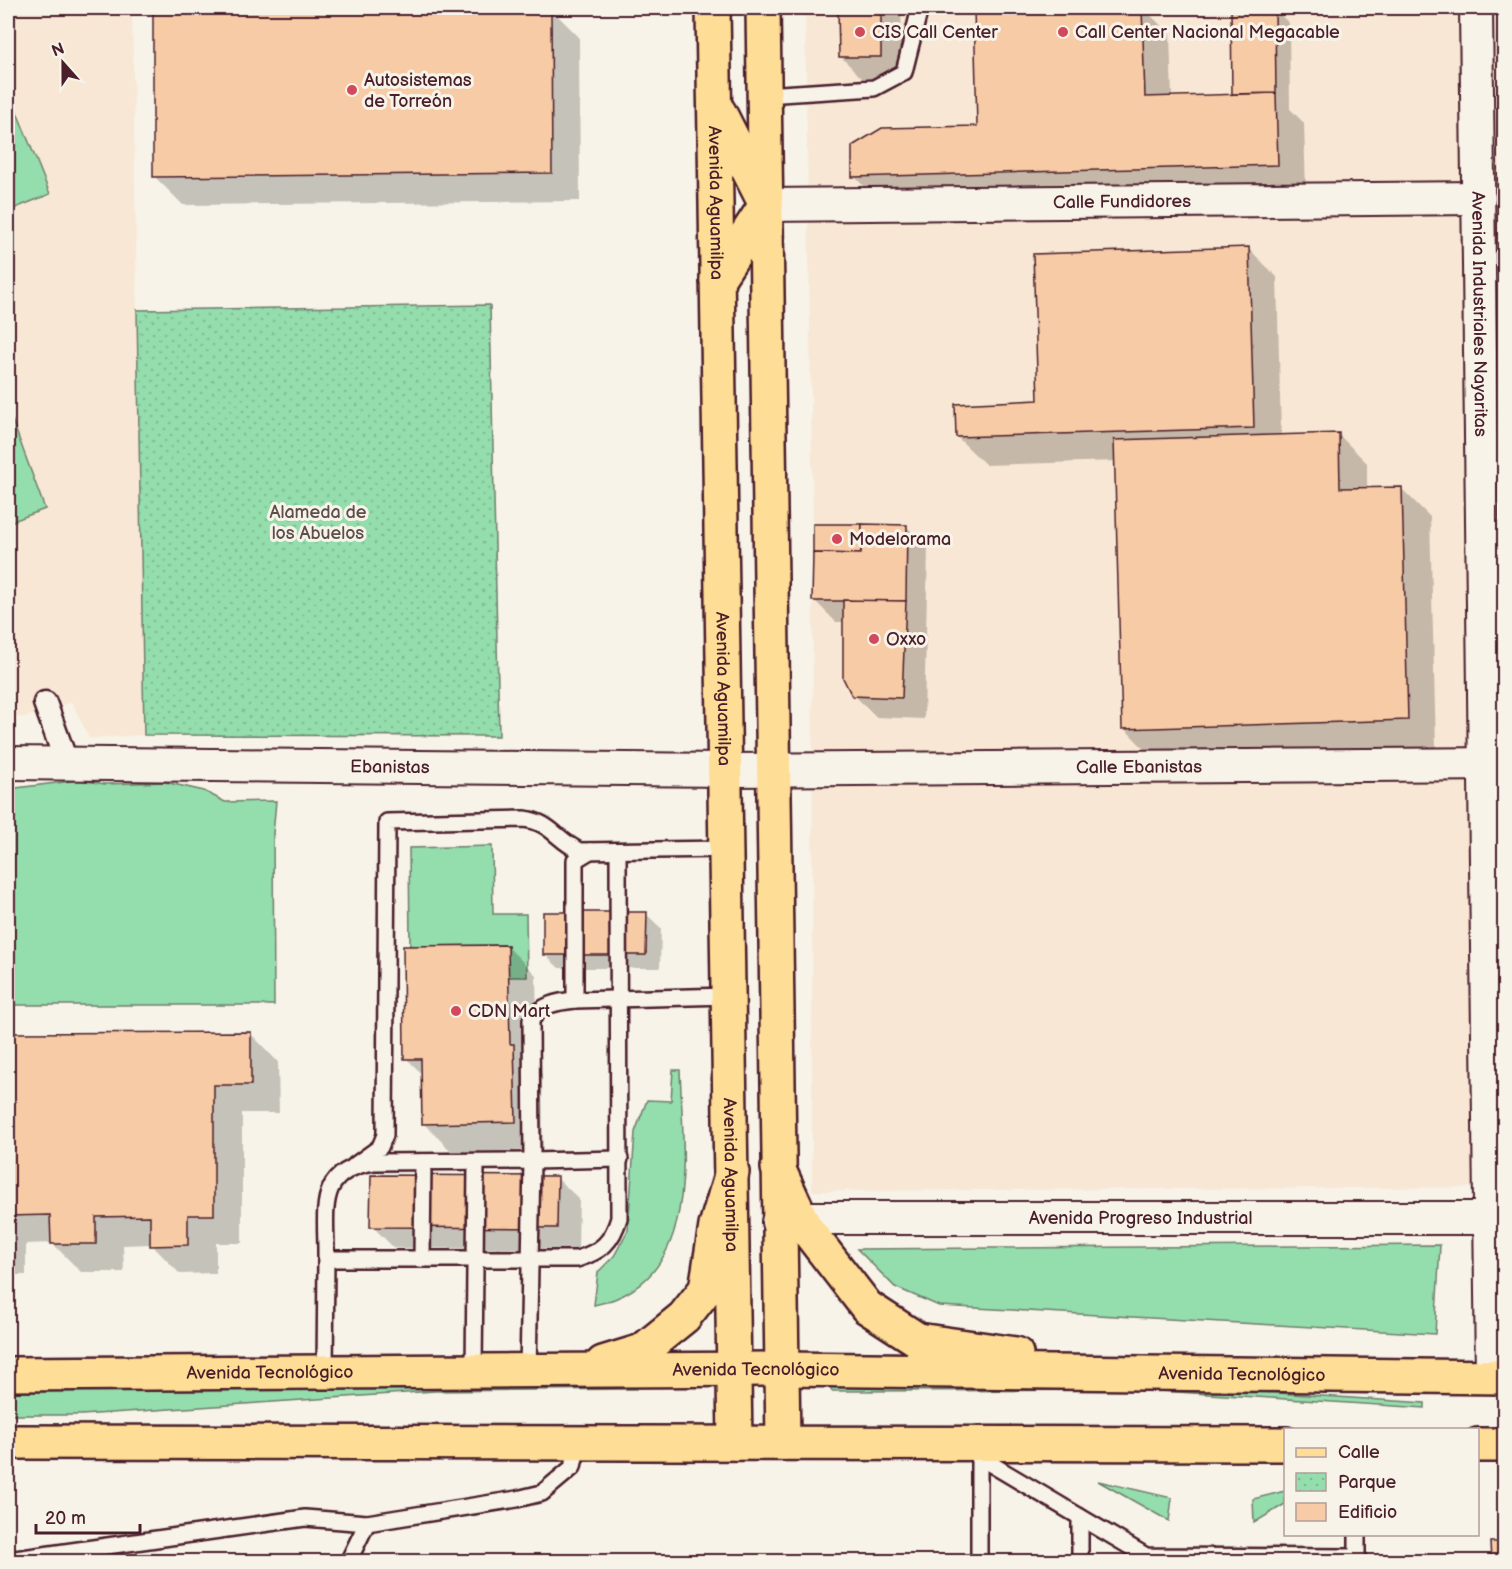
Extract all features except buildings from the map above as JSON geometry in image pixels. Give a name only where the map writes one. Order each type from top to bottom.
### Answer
[{"type":"main road","name":"Avenida Aguamilpa","points":[[713,8],[735,1443]]},
{"type":"main road","points":[[764,8],[778,1168],[789,1220],[780,1369],[783,1443]]},
{"type":"main road","points":[[715,104],[766,205]]},
{"type":"main road","points":[[717,280],[766,205]]},
{"type":"main road","points":[[577,1372],[642,1351],[684,1317],[706,1289],[716,1226],[732,1172]]},
{"type":"main road","points":[[789,1220],[867,1307],[918,1340],[989,1351],[1194,1374]]},
{"type":"main road","name":"Avenida Tecnológico","points":[[8,1374],[780,1369],[1498,1377]]},
{"type":"main road","points":[[8,1442],[783,1443],[979,1450],[1284,1444]]},
{"type":"street","name":"Avenida Industriales Nayaritas","points":[[1476,8],[1495,764],[1498,1377]]},
{"type":"street","name":"Calle Fundidores","points":[[766,205],[1479,198]]},
{"type":"street","points":[[45,703],[67,764]]},
{"type":"street","name":"Ebanistas","points":[[8,763],[773,770]]},
{"type":"street","name":"Calle Ebanistas","points":[[773,770],[1495,764]]},
{"type":"street","name":"Avenida Progreso Industrial","points":[[789,1220],[1497,1218]]},
{"type":"lane","points":[[765,95],[874,88],[904,72],[920,8]]},
{"type":"lane","points":[[325,1373],[326,1259],[328,1197],[331,1183],[341,1172],[381,1147],[385,1135],[387,822],[534,820],[551,829],[562,842],[580,851],[726,849]]},
{"type":"lane","points":[[575,1000],[575,860],[590,851]]},
{"type":"lane","points":[[326,1259],[577,1259],[594,1254],[606,1245],[619,1218],[618,852]]},
{"type":"lane","points":[[528,1372],[532,1161],[531,1020],[539,1009],[552,1003],[575,1000],[729,996]]},
{"type":"lane","points":[[355,1165],[620,1159]]},
{"type":"lane","points":[[422,1259],[423,1162]]},
{"type":"lane","points":[[474,1372],[476,1162]]},
{"type":"lane","points":[[8,1560],[305,1518],[367,1523],[542,1492],[573,1467],[578,1443]]},
{"type":"lane","points":[[979,1450],[1080,1517],[1146,1556],[1357,1559],[1357,1536]]},
{"type":"lane","points":[[979,1450],[979,1562]]},
{"type":"lane","points":[[1080,1517],[1080,1562]]},
{"type":"lane","points":[[348,1562],[367,1523]]},
{"type":"shaded area","points":[[8,8],[132,8],[144,735],[89,738],[72,702],[25,717],[8,716]]},
{"type":"shaded area","points":[[805,8],[1504,8],[1504,1187],[812,1191],[813,524]]},
{"type":"green space","points":[[8,90],[50,194],[8,211]]},
{"type":"green space","name":"Alameda de los Abuelos","points":[[490,305],[499,736],[144,735],[137,310]]},
{"type":"green space","points":[[8,409],[45,509],[8,523]]},
{"type":"green space","points":[[80,780],[105,784],[165,782],[204,791],[225,802],[276,801],[273,834],[274,1005],[8,1005],[8,789]]},
{"type":"green space","points":[[492,846],[493,914],[526,914],[527,977],[508,977],[508,945],[410,946],[409,848]]},
{"type":"green space","points":[[673,1070],[680,1070],[683,1175],[679,1211],[670,1243],[654,1271],[629,1292],[594,1305],[598,1272],[614,1256],[628,1230],[635,1132],[647,1100],[671,1101]]},
{"type":"green space","points":[[1440,1245],[1435,1334],[939,1306],[895,1287],[857,1249]]},
{"type":"green space","points":[[637,1381],[637,1389],[435,1391],[81,1415],[8,1415],[8,1392]]},
{"type":"green space","points":[[826,1384],[1144,1384],[1425,1403],[1425,1408],[1145,1390],[832,1391]]},
{"type":"green space","points":[[1098,1481],[1172,1498],[1169,1521]]},
{"type":"green space","points":[[1284,1491],[1284,1505],[1254,1523],[1253,1499]]},
{"type":"place","name":"CIS Call Center","points":[[860,32]]},
{"type":"place","name":"Call Center Nacional Megacable","points":[[1063,32]]},
{"type":"place","name":"Autosistemas de Torreón","points":[[352,90]]},
{"type":"place","name":"Modelorama","points":[[837,539]]},
{"type":"place","name":"Oxxo","points":[[874,639]]},
{"type":"place","name":"CDN Mart","points":[[456,1011]]}]
